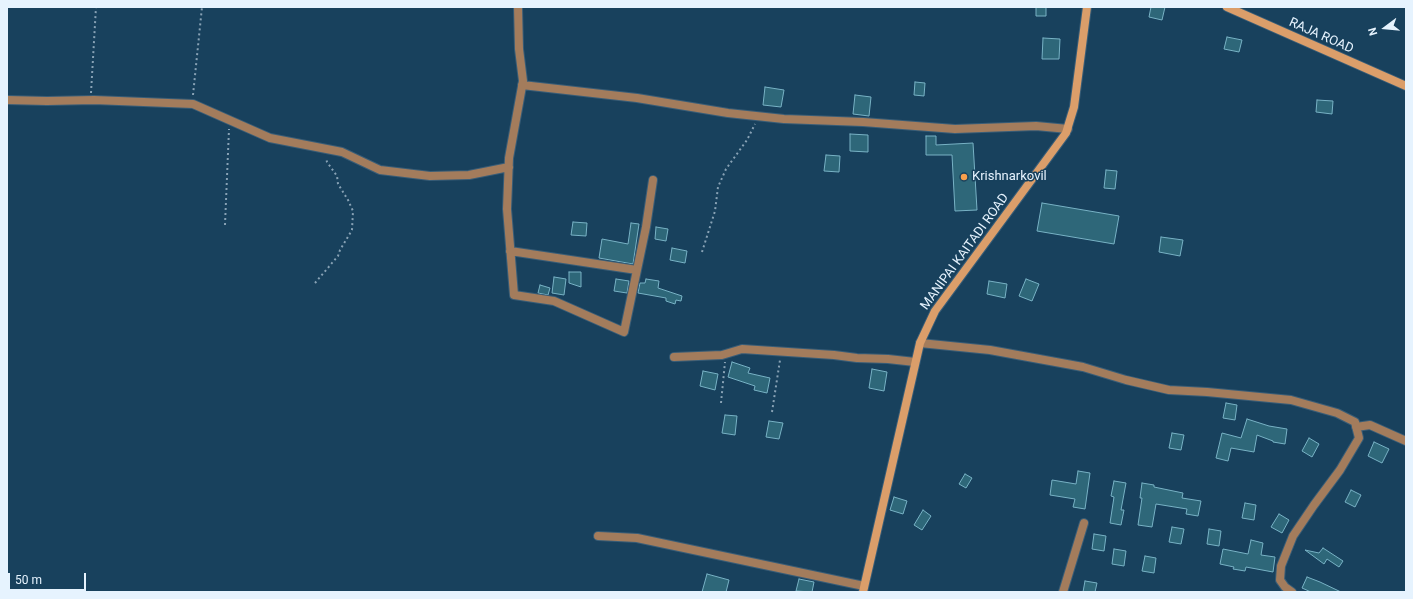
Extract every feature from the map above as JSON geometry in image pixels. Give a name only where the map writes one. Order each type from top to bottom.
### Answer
[{"type":"main road","name":"MANIPAI KAITADI ROAD","points":[[864,589],[920,343],[935,311],[1068,129],[1074,107],[1087,7]]},
{"type":"main road","name":"RAJA ROAD","points":[[1227,7],[1406,86]]},
{"type":"street","points":[[518,7],[519,49],[523,81],[509,158],[507,209],[514,295],[554,301],[624,332],[646,227],[653,180]]},
{"type":"street","points":[[522,85],[637,98],[728,113],[784,119],[863,122],[955,129],[1036,126],[1068,129]]},
{"type":"street","points":[[7,100],[91,100],[193,104],[270,138],[342,152],[380,170],[430,176],[469,175],[508,167]]},
{"type":"street","points":[[510,251],[637,270]]},
{"type":"street","points":[[920,343],[998,352],[1083,368],[1169,390],[1291,400],[1337,413],[1355,422],[1359,438],[1340,470],[1293,536],[1281,566],[1280,580],[1285,587],[1292,592]]},
{"type":"street","points":[[674,357],[722,355],[742,348],[915,362]]},
{"type":"street","points":[[1356,427],[1370,425],[1406,441]]},
{"type":"street","points":[[1063,592],[1084,523]]},
{"type":"street","points":[[598,536],[637,538],[864,589]]},
{"type":"path","points":[[91,100],[96,7]]},
{"type":"path","points":[[193,104],[202,7]]},
{"type":"path","points":[[702,252],[715,211],[718,187],[726,169],[747,140],[754,125],[763,117]]},
{"type":"path","points":[[225,225],[230,120]]},
{"type":"path","points":[[315,283],[338,256],[352,230],[353,211],[338,184],[336,176],[327,162],[322,149]]},
{"type":"path","points":[[772,412],[781,351]]},
{"type":"path","points":[[721,402],[726,353]]},
{"type":"building","points":[[1036,7],[1046,7],[1046,16],[1036,16]]},
{"type":"building","points":[[1151,7],[1165,7],[1162,20],[1149,17]]},
{"type":"building","points":[[1227,37],[1242,40],[1239,52],[1224,49]]},
{"type":"building","points":[[1043,38],[1060,39],[1059,59],[1042,59]]},
{"type":"building","points":[[915,82],[925,83],[924,96],[914,95]]},
{"type":"building","points":[[765,87],[784,90],[781,107],[763,105]]},
{"type":"building","points":[[855,95],[871,97],[869,116],[853,114]]},
{"type":"building","points":[[1317,100],[1333,101],[1332,114],[1316,112]]},
{"type":"building","points":[[850,134],[868,135],[868,152],[850,151]]},
{"type":"building","name":"Krishnarkovil","points":[[926,136],[936,136],[936,145],[973,143],[977,210],[955,211],[952,155],[926,155]]},
{"type":"building","points":[[826,155],[840,156],[839,172],[824,171]]},
{"type":"building","points":[[1106,170],[1117,171],[1115,189],[1104,188]]},
{"type":"building","points":[[1042,203],[1119,216],[1114,244],[1037,231]]},
{"type":"building","points":[[573,222],[587,223],[586,236],[571,235]]},
{"type":"building","points":[[631,223],[639,224],[633,264],[599,258],[602,239],[628,244]]},
{"type":"building","points":[[656,227],[668,229],[666,241],[655,239]]},
{"type":"building","points":[[1161,237],[1183,240],[1180,256],[1159,252]]},
{"type":"building","points":[[672,248],[687,251],[685,263],[670,260]]},
{"type":"building","points":[[569,272],[581,272],[581,287],[569,283]]},
{"type":"building","points":[[554,277],[566,279],[564,295],[552,293]]},
{"type":"building","points":[[616,279],[629,281],[627,293],[614,291]]},
{"type":"building","points":[[646,279],[659,281],[658,288],[682,296],[681,301],[676,300],[675,304],[666,301],[666,298],[638,293],[640,283],[645,283]]},
{"type":"building","points":[[1026,279],[1039,284],[1032,301],[1019,296]]},
{"type":"building","points":[[989,281],[1007,284],[1005,298],[987,294]]},
{"type":"building","points":[[540,285],[550,288],[548,295],[538,293]]},
{"type":"building","points":[[732,362],[750,368],[748,373],[770,378],[767,393],[754,390],[755,386],[728,377]]},
{"type":"building","points":[[872,369],[887,372],[884,391],[869,388]]},
{"type":"building","points":[[703,371],[718,374],[715,390],[700,386]]},
{"type":"building","points":[[1226,403],[1237,405],[1235,420],[1223,418]]},
{"type":"building","points":[[725,415],[737,416],[735,435],[722,433]]},
{"type":"building","points":[[1247,419],[1269,426],[1287,429],[1285,444],[1273,442],[1257,435],[1254,452],[1231,448],[1228,461],[1216,458],[1222,433],[1241,438]]},
{"type":"building","points":[[769,421],[783,423],[779,439],[766,437]]},
{"type":"building","points":[[1172,433],[1184,435],[1181,450],[1169,448]]},
{"type":"building","points":[[1309,438],[1319,444],[1312,457],[1302,451]]},
{"type":"building","points":[[1374,442],[1389,449],[1382,463],[1368,456]]},
{"type":"building","points":[[1078,471],[1090,473],[1085,509],[1073,507],[1075,499],[1050,495],[1052,480],[1076,484]]},
{"type":"building","points":[[965,474],[972,478],[966,488],[959,484]]},
{"type":"building","points":[[1114,481],[1126,483],[1121,510],[1124,510],[1121,525],[1110,523],[1114,497],[1111,496]]},
{"type":"building","points":[[1142,483],[1183,493],[1182,498],[1201,501],[1198,516],[1186,514],[1187,509],[1156,504],[1152,527],[1138,525],[1142,498],[1140,498]]},
{"type":"building","points":[[1351,490],[1361,495],[1355,507],[1345,502]]},
{"type":"building","points":[[894,497],[907,501],[903,514],[890,510]]},
{"type":"building","points":[[1245,503],[1256,505],[1254,520],[1242,518]]},
{"type":"building","points":[[923,510],[931,516],[922,530],[914,525]]},
{"type":"building","points":[[1279,514],[1289,520],[1282,533],[1271,527]]},
{"type":"building","points":[[1172,527],[1184,529],[1181,544],[1169,542]]},
{"type":"building","points":[[1209,529],[1221,531],[1219,546],[1207,544]]},
{"type":"building","points":[[1094,534],[1106,536],[1104,551],[1092,549]]},
{"type":"building","points":[[1251,540],[1263,543],[1261,555],[1275,557],[1273,572],[1246,567],[1245,571],[1233,569],[1234,567],[1220,564],[1223,549],[1248,554]]},
{"type":"building","points":[[1323,548],[1343,561],[1339,567],[1327,559],[1324,564],[1305,550],[1319,553]]},
{"type":"building","points":[[1114,549],[1126,551],[1124,566],[1112,564]]},
{"type":"building","points":[[1145,556],[1156,558],[1154,573],[1142,571]]},
{"type":"building","points":[[707,574],[729,580],[726,592],[702,592]]},
{"type":"building","points":[[1307,577],[1341,592],[1311,592],[1302,588]]},
{"type":"building","points":[[799,579],[814,582],[812,592],[796,591]]},
{"type":"building","points":[[1085,581],[1097,583],[1095,592],[1083,592]]},
{"type":"place","name":"Krishnarkovil","points":[[964,177]]}]
